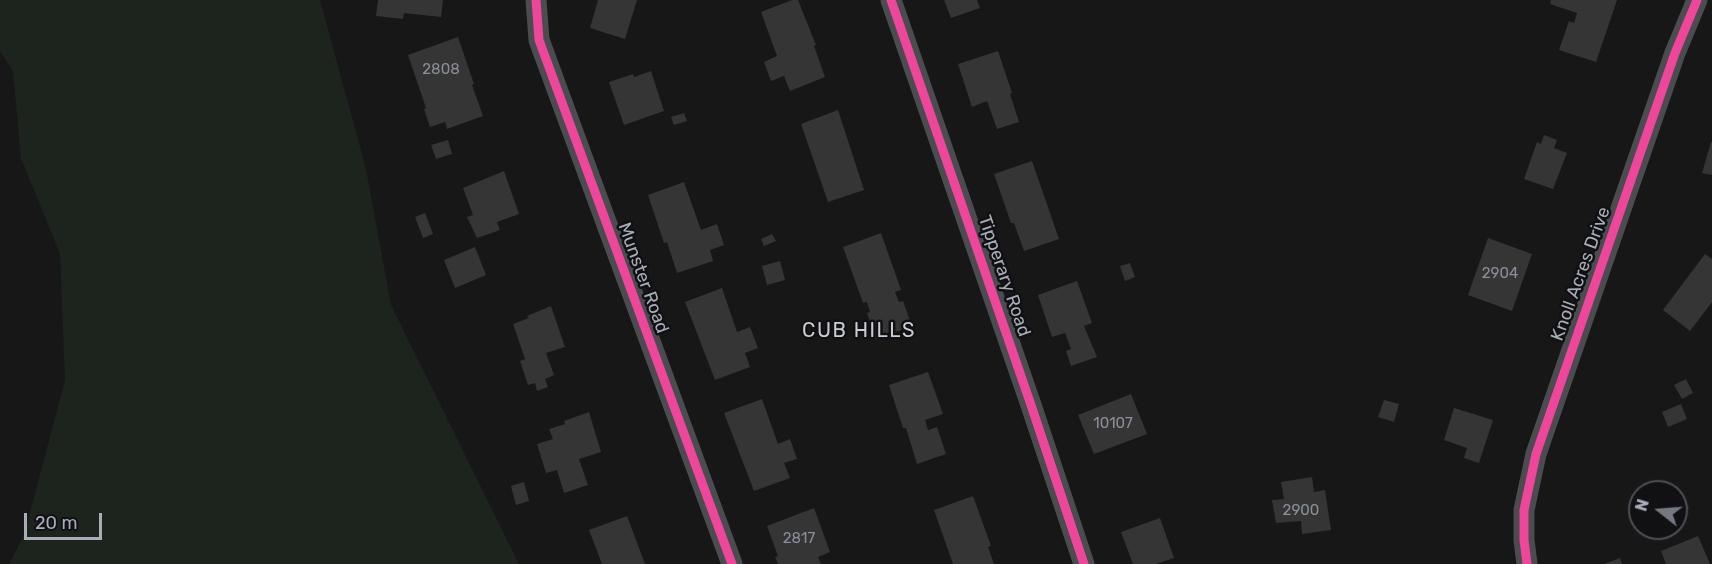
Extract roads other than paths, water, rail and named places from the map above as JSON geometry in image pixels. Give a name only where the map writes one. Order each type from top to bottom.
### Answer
[{"type":"street","name":"Munster Road","points":[[536,0],[539,40],[732,564]]},
{"type":"street","name":"Tipperary Road","points":[[891,0],[1028,394],[1084,564]]},
{"type":"street","name":"Knoll Acres Drive","points":[[1527,564],[1524,510],[1536,454],[1675,53],[1696,0]]},
{"type":"district","name":"CUB HILLS","points":[[859,331]]}]
